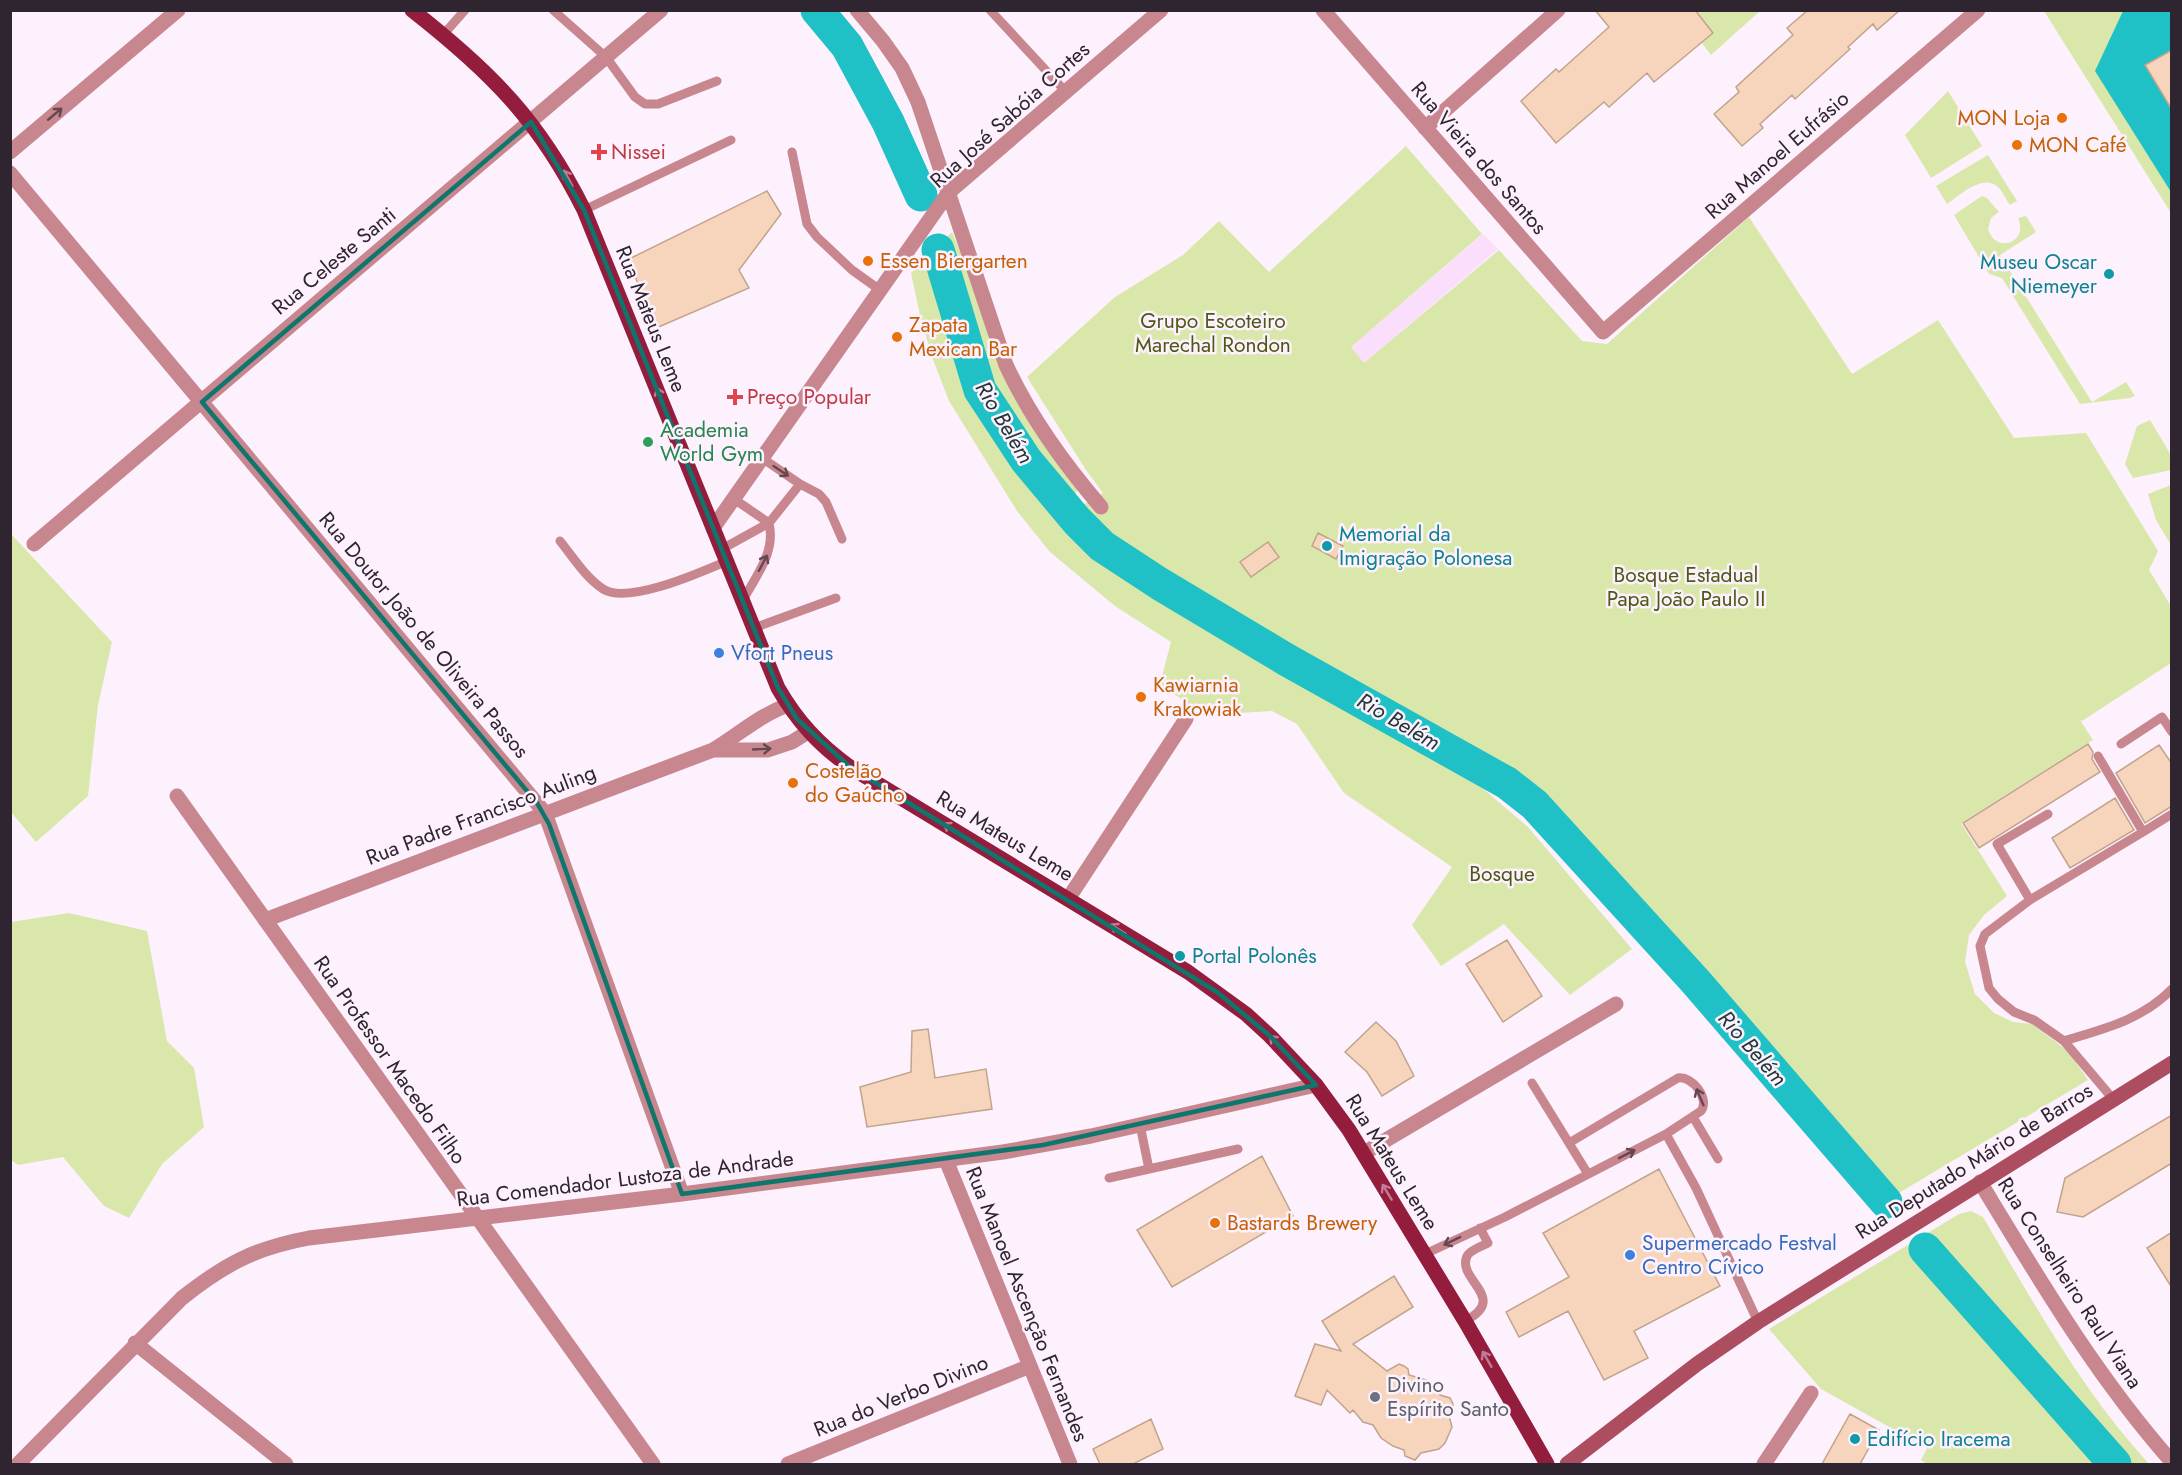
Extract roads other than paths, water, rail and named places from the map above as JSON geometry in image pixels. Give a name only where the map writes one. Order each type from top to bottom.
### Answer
[{"type":"main road","name":"Rua Mateus Leme","points":[[412,10],[492,78],[531,122],[563,170],[584,210],[778,688],[808,732],[850,767],[1188,972],[1227,999],[1270,1036],[1334,1107],[1364,1153],[1465,1321],[1547,1464]]},
{"type":"main road","name":"Rua Deputado Mário de Barros","points":[[1567,1464],[1697,1364],[1758,1322],[2172,1063]]},
{"type":"street","points":[[10,152],[178,10]]},
{"type":"street","name":"Rua Celeste Santi","points":[[34,544],[661,10]]},
{"type":"street","points":[[857,10],[902,68],[918,102],[1006,365],[1016,387],[1079,481],[1101,507]]},
{"type":"street","name":"Rua José Sabóia Cortes","points":[[713,528],[949,192],[1161,10]]},
{"type":"street","name":"Rua Vieira dos Santos","points":[[1323,10],[1603,332]]},
{"type":"street","points":[[1425,128],[1558,10]]},
{"type":"street","name":"Rua Manoel Eufrásio","points":[[1603,332],[1978,10]]},
{"type":"street","name":"Rua Doutor João de Oliveira Passos","points":[[10,173],[545,813],[682,1194]]},
{"type":"street","name":"Rua Padre Francisco Auling","points":[[265,920],[713,750],[745,730],[769,711],[788,705]]},
{"type":"street","points":[[1068,898],[1186,719]]},
{"type":"street","name":"Rua Padre Francisco Auling","points":[[713,750],[768,750],[792,742],[808,732]]},
{"type":"street","name":"Rua Professor Macedo Filho","points":[[177,796],[653,1464]]},
{"type":"street","points":[[1364,1153],[1616,1004]]},
{"type":"street","name":"Rua Comendador Lustoza de Andrade","points":[[18,1464],[135,1343],[182,1298],[233,1262],[262,1249],[309,1238],[682,1194],[946,1160],[1043,1145],[1316,1085]]},
{"type":"street","name":"Rua Manoel Ascenção Fernandes","points":[[946,1160],[1070,1464]]},
{"type":"street","name":"Rua Conselheiro Raul Viana","points":[[1980,1182],[2087,1354],[2136,1420],[2172,1462]]},
{"type":"street","points":[[135,1343],[286,1464]]},
{"type":"street","name":"Rua do Verbo Divino","points":[[788,1464],[1030,1366]]},
{"type":"street","points":[[1764,1464],[1811,1393]]},
{"type":"lane","points":[[443,35],[465,10]]},
{"type":"lane","points":[[553,10],[606,57],[635,97],[645,104],[658,104],[717,81]]},
{"type":"lane","points":[[990,10],[1066,92]]},
{"type":"lane","points":[[584,210],[731,140]]},
{"type":"lane","points":[[792,152],[807,224],[817,237],[852,270],[880,290]]},
{"type":"lane","points":[[762,458],[819,494],[842,539]]},
{"type":"lane","points":[[560,541],[586,574],[605,590],[625,594],[663,586],[724,555],[769,523],[800,484]]},
{"type":"lane","points":[[734,499],[769,523],[772,535],[771,546],[743,600]]},
{"type":"lane","points":[[754,628],[836,598]]},
{"type":"lane","points":[[2121,744],[2162,717],[2172,732]]},
{"type":"lane","points":[[2098,756],[2143,832]]},
{"type":"lane","points":[[2030,900],[1997,844],[2048,814]]},
{"type":"lane","points":[[2113,1099],[2064,1041],[2034,1020],[2014,1012],[1998,999],[1989,988],[1980,946],[1985,934],[2030,900],[2172,814]]},
{"type":"lane","points":[[2064,1041],[2124,1023],[2172,988]]},
{"type":"lane","points":[[1425,1254],[1666,1134],[1693,1117],[1704,1107],[1704,1101],[1692,1080],[1686,1077],[1678,1078],[1569,1143]]},
{"type":"lane","points":[[1532,1083],[1588,1174]]},
{"type":"lane","points":[[1693,1117],[1718,1159]]},
{"type":"lane","points":[[1140,1125],[1149,1169]]},
{"type":"lane","points":[[1666,1134],[1696,1188],[1758,1322]]},
{"type":"lane","points":[[1109,1178],[1238,1149]]},
{"type":"lane","points":[[1465,1321],[1478,1314],[1483,1305],[1466,1266],[1466,1257],[1470,1252],[1488,1243],[1480,1228]]},
{"type":"water","points":[[2123,11],[2171,11],[2171,192],[2095,71]]},
{"type":"waterway","name":"Rio Belém","points":[[817,10],[847,46],[888,122],[921,195]]},
{"type":"waterway","name":"Rio Belém","points":[[938,250],[980,390],[1026,460],[1077,521],[1102,546],[1160,584],[1287,660],[1507,783],[1535,805],[1696,982],[1886,1202]]},
{"type":"waterway","name":"Rio Belém","points":[[1925,1249],[2115,1464]]},
{"type":"place","name":"MON Loja","points":[[2062,118]]},
{"type":"place","name":"MON Café","points":[[2017,145]]},
{"type":"place","name":"Nissei","points":[[599,152]]},
{"type":"place","name":"Essen Biergarten","points":[[868,261]]},
{"type":"place","name":"Museu Oscar Niemeyer","points":[[2109,274]]},
{"type":"place","name":"Zapata Mexican Bar","points":[[897,337]]},
{"type":"place","name":"Preço Popular","points":[[735,397]]},
{"type":"place","name":"Academia World Gym","points":[[648,442]]},
{"type":"place","name":"Memorial da Imigração Polonesa","points":[[1327,546]]},
{"type":"place","name":"Vfort Pneus","points":[[719,653]]},
{"type":"place","name":"Kawiarnia Krakowiak","points":[[1141,697]]},
{"type":"place","name":"Costelão do Gaúcho","points":[[793,783]]},
{"type":"place","name":"Portal Polonês","points":[[1180,956]]},
{"type":"place","name":"Bastards Brewery","points":[[1215,1223]]},
{"type":"place","name":"Supermercado Festval Centro Cívico","points":[[1630,1255]]},
{"type":"place","name":"Divino Espírito Santo","points":[[1375,1397]]},
{"type":"place","name":"Edifício Iracema","points":[[1855,1439]]},
{"type":"park label","name":"Grupo Escoteiro Marechal Rondon","points":[[1213,333]]},
{"type":"park label","name":"Bosque Estadual Papa João Paulo II","points":[[1686,587]]},
{"type":"park label","name":"Bosque","points":[[1502,874]]}]
